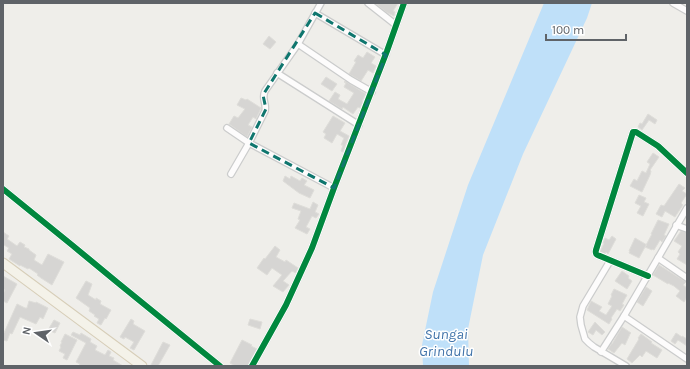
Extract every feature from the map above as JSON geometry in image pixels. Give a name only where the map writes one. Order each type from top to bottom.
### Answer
[{"type":"main road","points":[[3,263],[142,366]]},
{"type":"street","points":[[232,174],[266,108],[263,95],[268,85],[298,44],[322,3]]},
{"type":"street","points":[[368,3],[396,25]]},
{"type":"street","points":[[252,366],[286,304],[312,248],[386,56],[404,3]]},
{"type":"street","points":[[673,3],[687,11]]},
{"type":"street","points":[[315,13],[386,56]]},
{"type":"street","points":[[298,44],[351,80],[372,92]]},
{"type":"street","points":[[277,73],[359,125]]},
{"type":"street","points":[[227,128],[249,142],[334,188]]},
{"type":"street","points":[[648,276],[610,261],[597,255],[596,253],[634,132],[658,146],[687,173]]},
{"type":"street","points":[[3,189],[220,366]]},
{"type":"street","points":[[601,352],[648,276],[687,208]]},
{"type":"street","points":[[676,225],[687,229]]},
{"type":"street","points":[[658,258],[686,276]]},
{"type":"street","points":[[610,261],[582,306],[580,317],[582,332],[585,339],[589,343],[601,352],[626,366]]},
{"type":"street","points":[[624,316],[687,359]]},
{"type":"highlighted area","points":[[315,13],[386,55],[334,188],[249,143],[266,109],[263,95]]},
{"type":"water","name":"Sungai Grindulu","points":[[544,3],[592,3],[587,18],[523,154],[483,255],[468,329],[469,366],[423,366],[422,345],[433,292],[468,185]]},
{"type":"building","points":[[375,3],[398,3],[393,11],[395,12],[394,16],[386,12]]},
{"type":"building","points":[[269,36],[276,42],[270,49],[263,44]]},
{"type":"building","points":[[367,52],[375,57],[371,63],[376,66],[373,73],[368,70],[361,81],[349,74],[358,55],[363,58]]},
{"type":"building","points":[[326,77],[337,84],[332,91],[321,84]]},
{"type":"building","points":[[345,81],[366,94],[360,108],[358,107],[353,114],[343,107],[342,109],[329,101],[335,92],[340,95],[338,99],[347,104],[354,93],[344,87],[346,83],[344,82]]},
{"type":"building","points":[[241,98],[247,99],[261,108],[256,119],[253,117],[248,125],[252,127],[247,137],[229,124],[234,116],[238,118],[245,109],[237,105]]},
{"type":"building","points":[[648,114],[657,120],[655,124],[649,120],[642,130],[638,127],[640,123],[642,124]]},
{"type":"building","points":[[333,116],[345,123],[340,131],[349,136],[343,152],[341,151],[343,145],[341,145],[344,138],[337,134],[332,143],[324,138],[326,134],[323,132]]},
{"type":"building","points":[[653,153],[659,157],[650,170],[650,175],[642,192],[630,186],[634,179],[637,181],[642,171],[646,173],[650,164],[647,162]]},
{"type":"building","points":[[285,176],[290,179],[291,176],[300,181],[302,178],[307,181],[304,185],[314,190],[310,198],[299,193],[283,181]]},
{"type":"building","points":[[679,184],[685,188],[682,191],[687,194],[681,203],[683,205],[675,217],[665,211],[662,217],[656,214],[661,205],[664,206]]},
{"type":"building","points":[[639,195],[646,198],[644,202],[649,204],[643,216],[637,213],[641,206],[635,203]]},
{"type":"building","points":[[313,202],[318,205],[315,212],[319,214],[316,218],[312,216],[306,227],[310,229],[307,234],[295,228],[300,220],[298,219],[301,211],[292,208],[294,203],[310,209]]},
{"type":"building","points":[[658,220],[669,224],[664,235],[666,236],[662,242],[660,240],[654,250],[645,247],[639,258],[629,253],[635,238],[646,245]]},
{"type":"building","points":[[681,231],[687,233],[687,265],[677,259],[680,254],[678,252],[682,246],[674,241]]},
{"type":"building","points":[[3,232],[9,236],[7,239],[17,246],[20,242],[25,245],[24,247],[36,255],[34,260],[42,265],[48,254],[64,262],[52,285],[29,268],[20,266],[9,259],[12,254],[7,251],[9,248],[4,245],[3,246]]},
{"type":"building","points":[[612,236],[616,239],[608,254],[606,252],[605,254],[600,252],[605,238],[609,240]]},
{"type":"building","points":[[275,246],[280,250],[276,257],[285,262],[286,260],[298,268],[296,273],[292,271],[283,281],[289,285],[283,292],[273,286],[282,275],[272,268],[267,275],[257,268]]},
{"type":"building","points":[[659,265],[686,282],[683,285],[687,288],[687,297],[684,302],[676,296],[680,291],[674,286],[653,275]]},
{"type":"building","points":[[622,271],[629,276],[628,278],[632,281],[627,289],[615,281]]},
{"type":"building","points":[[3,276],[17,284],[7,303],[3,301],[3,294],[5,290],[3,289]]},
{"type":"building","points":[[86,281],[92,284],[88,295],[101,301],[100,304],[111,310],[101,325],[97,323],[99,319],[89,311],[90,308],[76,298]]},
{"type":"building","points":[[646,287],[652,291],[643,306],[637,302]]},
{"type":"building","points":[[614,289],[627,295],[622,304],[624,305],[620,311],[617,309],[609,324],[587,310],[591,301],[602,307],[599,311],[606,315],[612,306],[608,304]]},
{"type":"building","points":[[29,301],[36,302],[48,308],[43,319],[40,317],[36,324],[20,317],[7,341],[3,340],[3,332],[4,333],[17,304],[27,308]]},
{"type":"building","points":[[131,319],[134,321],[133,324],[145,331],[134,350],[130,348],[134,342],[125,337],[124,339],[120,337]]},
{"type":"building","points":[[250,319],[262,322],[260,329],[248,325]]},
{"type":"building","points":[[54,320],[60,323],[55,333],[48,330]]},
{"type":"building","points":[[595,322],[605,332],[602,335],[596,330],[593,335],[588,332]]},
{"type":"building","points":[[622,327],[631,333],[625,345],[622,343],[614,353],[608,349]]},
{"type":"building","points":[[73,332],[80,335],[81,333],[91,339],[90,342],[97,346],[95,350],[105,355],[108,350],[111,352],[109,356],[114,358],[113,360],[123,366],[79,366],[80,364],[76,362],[86,343],[71,335]]},
{"type":"building","points":[[676,333],[687,339],[687,346],[678,340],[675,344],[671,341]]},
{"type":"building","points":[[65,334],[77,340],[67,360],[63,358],[65,354],[59,351]]},
{"type":"building","points":[[641,334],[662,350],[657,358],[646,351],[642,357],[640,355],[632,363],[627,359]]},
{"type":"building","points":[[242,340],[257,349],[248,366],[235,366],[230,363]]},
{"type":"building","points":[[163,342],[170,345],[158,366],[151,365]]},
{"type":"cycle path","points":[[252,366],[286,305],[312,248],[404,3]]},
{"type":"cycle path","points":[[648,276],[596,254],[633,132],[636,132],[658,146],[687,173]]},
{"type":"cycle path","points":[[3,189],[220,366]]}]
